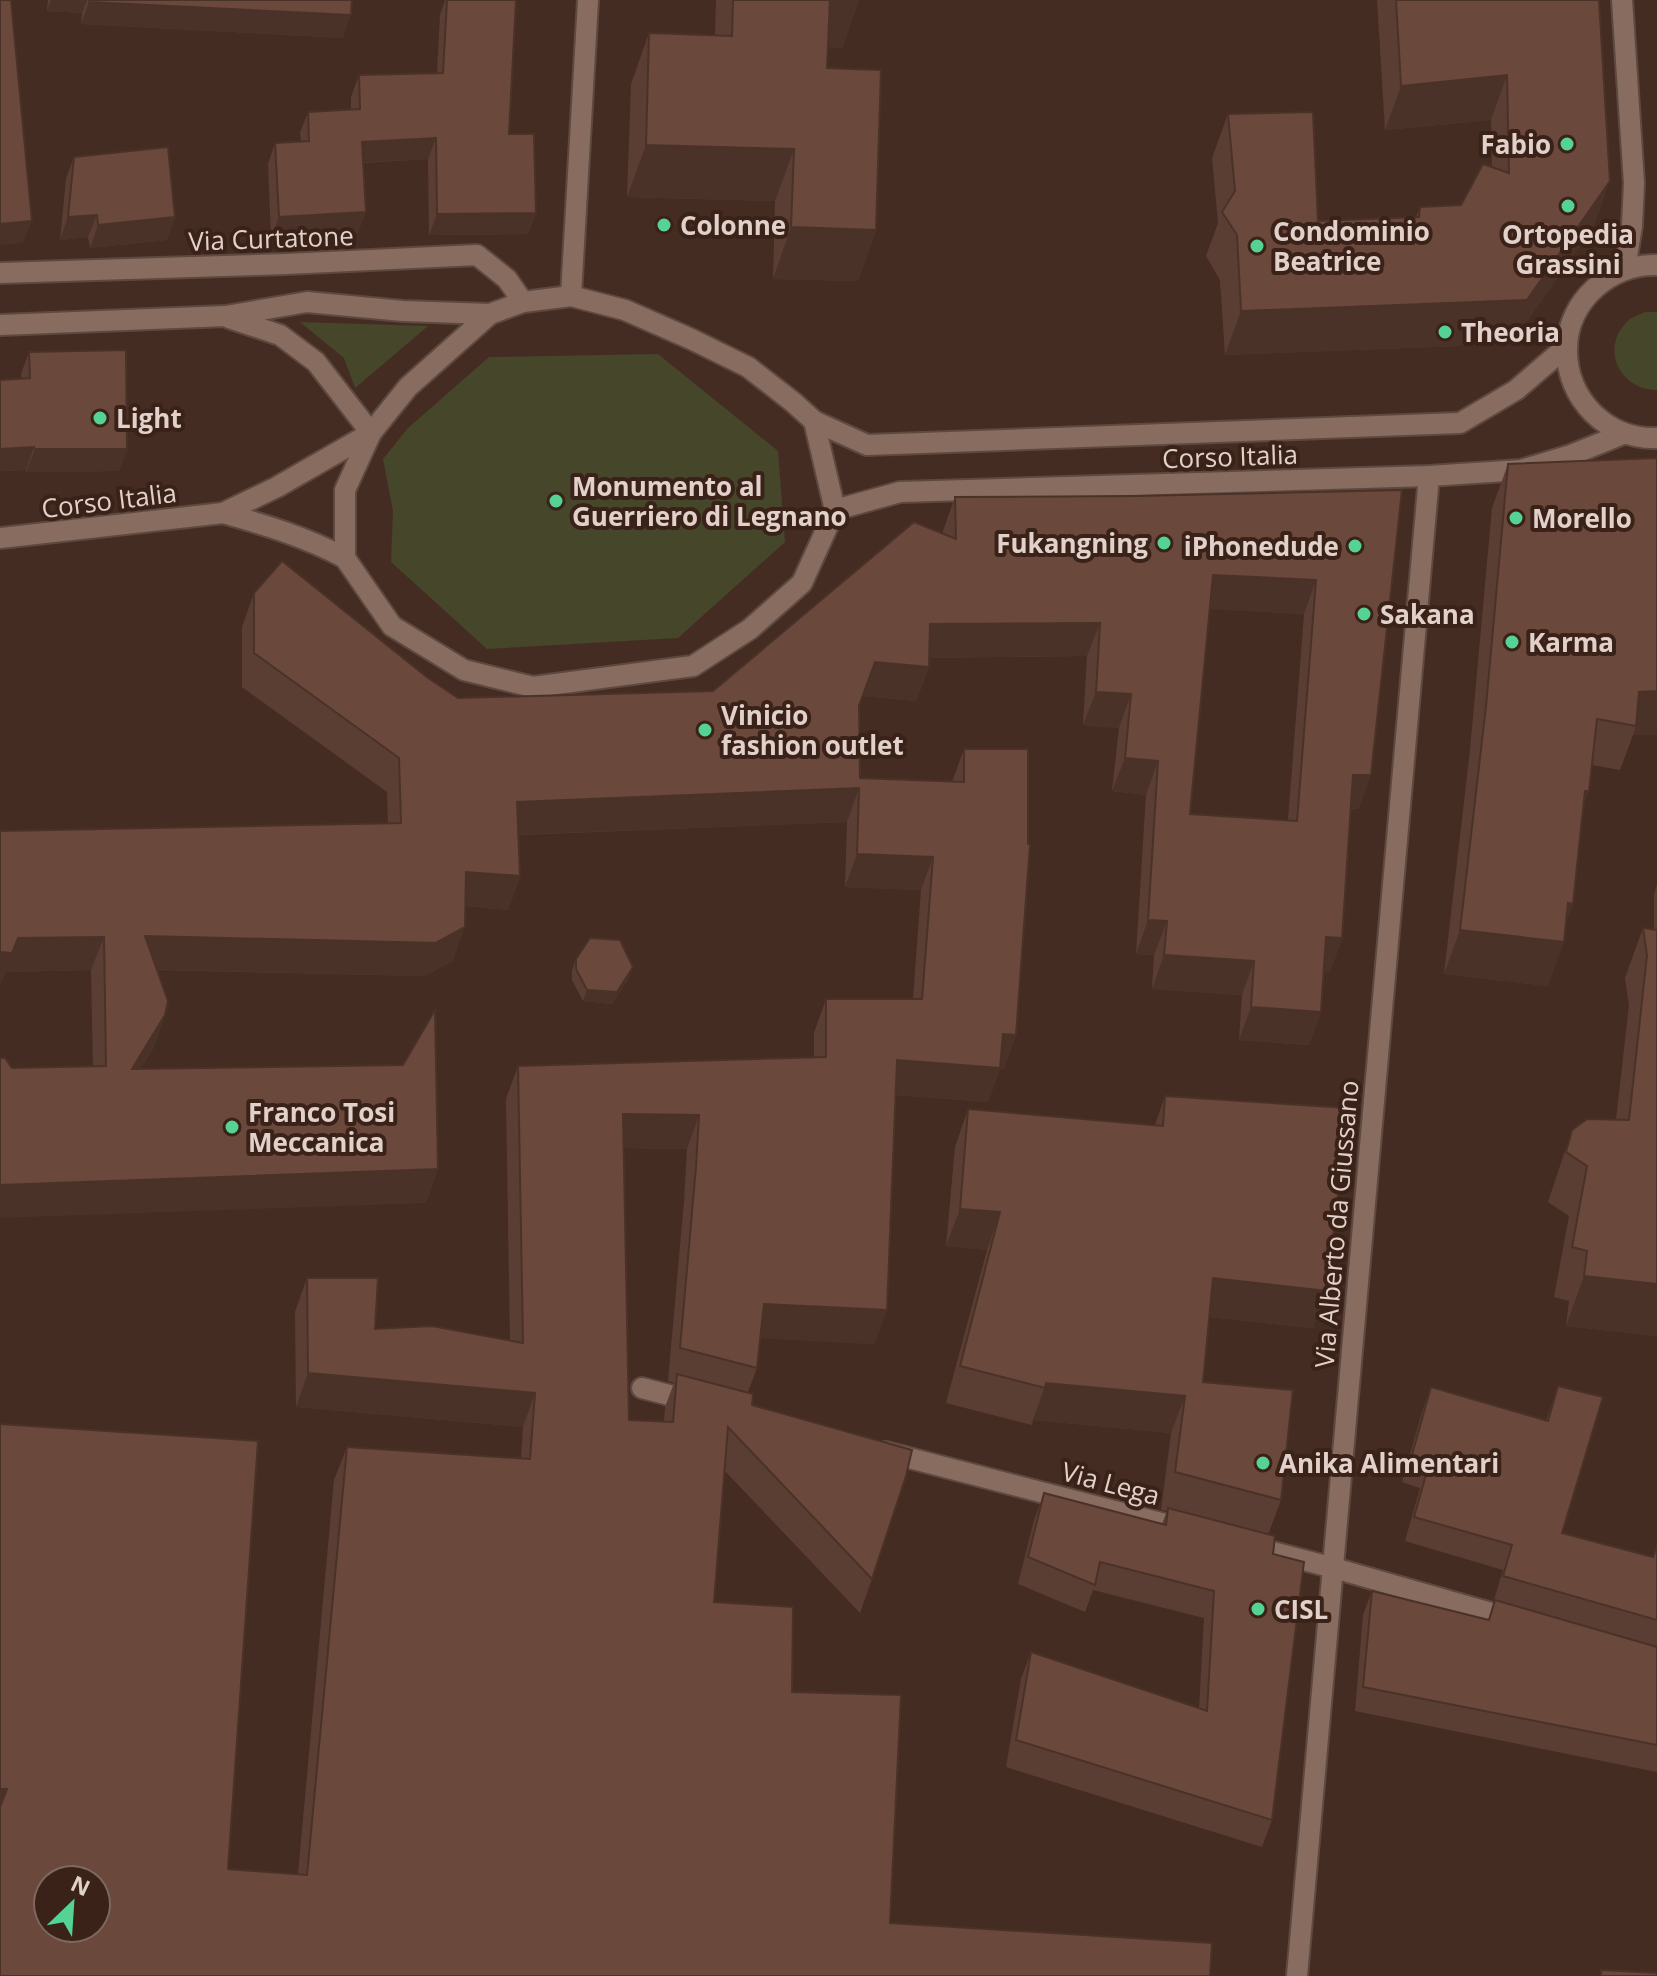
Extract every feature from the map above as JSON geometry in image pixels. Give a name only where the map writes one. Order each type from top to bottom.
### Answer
[{"type":"street","points":[[588,0],[571,296],[523,302],[490,314],[408,387],[371,433],[345,490],[345,558],[392,626],[464,670],[533,687],[693,666],[750,629],[802,583],[835,510],[814,421]]},
{"type":"street","points":[[1622,0],[1634,183],[1632,226],[1625,269]]},
{"type":"street","name":"Via Curtatone","points":[[0,273],[477,255],[507,279],[523,302]]},
{"type":"street","points":[[1657,265],[1625,269],[1602,281],[1584,299],[1572,322],[1566,347],[1569,374],[1580,399],[1599,420],[1623,434],[1657,438]]},
{"type":"street","name":"Corso Italia","points":[[571,296],[625,310],[748,367],[814,421],[867,445],[1460,423],[1516,390],[1566,347]]},
{"type":"street","points":[[0,325],[226,316],[307,302],[403,311],[490,314]]},
{"type":"street","points":[[226,316],[280,335],[316,362],[371,433]]},
{"type":"street","name":"Corso Italia","points":[[0,538],[223,513],[277,487],[371,433]]},
{"type":"street","name":"Corso Italia","points":[[835,510],[900,492],[1429,476],[1521,470],[1571,455],[1623,434]]},
{"type":"street","name":"Via Alberto da Giussano","points":[[1297,1976],[1429,476]]},
{"type":"street","name":"Corso Italia","points":[[223,513],[288,532],[345,558]]},
{"type":"street","points":[[642,1388],[719,1408]]},
{"type":"street","name":"Via Lega","points":[[872,1448],[1334,1568],[1539,1627]]},
{"type":"green space","points":[[1645,312],[1657,312],[1657,390],[1633,383],[1618,366],[1615,355],[1619,332],[1630,320]]},
{"type":"green space","points":[[300,322],[428,326],[355,388],[344,358]]},
{"type":"green space","points":[[658,354],[778,451],[785,542],[678,638],[487,649],[391,562],[393,511],[383,459],[408,428],[489,357]]},
{"type":"building","points":[[0,0],[11,0],[32,221],[0,224]]},
{"type":"building","points":[[89,0],[352,0],[351,15]]},
{"type":"building","points":[[447,0],[516,0],[509,134],[534,134],[536,213],[437,214],[436,138],[362,142],[366,212],[279,217],[275,143],[309,141],[308,112],[360,109],[359,75],[443,73]]},
{"type":"building","points":[[733,0],[830,0],[827,68],[881,70],[876,230],[791,227],[794,149],[646,145],[649,33],[732,36]]},
{"type":"building","points":[[1396,0],[1599,0],[1610,181],[1527,300],[1241,311],[1237,235],[1222,212],[1235,191],[1228,114],[1313,112],[1318,221],[1419,217],[1420,207],[1461,205],[1483,164],[1509,173],[1507,75],[1401,86]]},
{"type":"building","points":[[168,147],[175,217],[98,225],[97,215],[68,217],[74,157]]},
{"type":"building","points":[[126,350],[127,449],[0,449],[0,380],[30,378],[29,352]]},
{"type":"building","points":[[1657,458],[1657,691],[1639,692],[1636,726],[1597,719],[1589,791],[1585,791],[1573,904],[1568,903],[1564,942],[1460,930],[1486,706],[1508,464]]},
{"type":"building","points":[[1402,490],[1371,775],[1353,775],[1342,938],[1326,937],[1321,1012],[1251,1007],[1254,961],[1164,955],[1167,921],[1148,920],[1158,761],[1125,758],[1131,694],[1096,692],[1100,623],[930,624],[929,667],[875,662],[859,706],[860,778],[964,782],[964,749],[1028,749],[1030,844],[1016,1035],[1003,1034],[1000,1068],[897,1060],[887,1310],[764,1304],[757,1368],[680,1348],[699,1115],[623,1114],[629,1420],[673,1422],[677,1374],[753,1394],[752,1405],[912,1450],[872,1579],[728,1427],[714,1602],[793,1607],[792,1692],[901,1695],[890,1923],[1212,1943],[1210,1976],[0,1976],[0,1807],[7,1789],[0,1789],[0,1424],[258,1441],[228,1869],[307,1875],[347,1447],[530,1459],[535,1393],[308,1373],[307,1278],[378,1278],[375,1329],[432,1326],[523,1343],[518,1066],[826,1057],[826,999],[922,999],[933,857],[857,854],[859,788],[517,802],[520,876],[466,872],[465,927],[436,943],[145,936],[168,1001],[165,1015],[132,1069],[403,1065],[435,1010],[438,1169],[0,1185],[0,1058],[5,1058],[12,1068],[106,1066],[104,937],[18,938],[12,953],[0,952],[0,831],[401,823],[399,758],[254,653],[254,593],[282,561],[428,678],[458,698],[713,691],[914,522],[956,539],[955,497]],"holes":[[[1213,575],[1316,580],[1297,821],[1190,814]]]},
{"type":"building","points":[[1643,928],[1657,930],[1657,1284],[1584,1276],[1587,1251],[1572,1247],[1587,1166],[1566,1152],[1572,1130],[1587,1119],[1629,1120],[1647,955]]},
{"type":"building","points":[[590,938],[620,940],[633,967],[617,992],[587,990],[576,969],[576,959]]},
{"type":"building","points":[[1165,1096],[1348,1108],[1327,1291],[1213,1278],[1203,1382],[1293,1390],[1281,1500],[1175,1472],[1185,1396],[1046,1383],[1045,1388],[960,1366],[1000,1212],[960,1209],[968,1109],[1163,1126]]},
{"type":"building","points":[[1558,1386],[1603,1397],[1562,1533],[1653,1557],[1657,1546],[1657,1620],[1503,1576],[1512,1545],[1414,1517],[1429,1464],[1411,1458],[1431,1387],[1548,1421]]},
{"type":"building","points":[[1044,1493],[1166,1525],[1168,1508],[1275,1536],[1273,1554],[1304,1562],[1272,1820],[1016,1740],[1031,1652],[1207,1711],[1214,1591],[1100,1562],[1095,1585],[1028,1557]]},
{"type":"building","points":[[1372,1591],[1489,1620],[1495,1600],[1657,1647],[1657,1745],[1363,1687]]},
{"type":"building","points":[[1601,1970],[1657,1973],[1657,1976],[1601,1976]]},
{"type":"place","name":"Fabio","points":[[1567,144]]},
{"type":"place","name":"Ortopedia Grassini","points":[[1568,206]]},
{"type":"place","name":"Colonne","points":[[664,225]]},
{"type":"place","name":"Condominio Beatrice","points":[[1257,246]]},
{"type":"place","name":"Theoria","points":[[1445,332]]},
{"type":"place","name":"Light","points":[[100,418]]},
{"type":"place","name":"Monumento al Guerriero di Legnano","points":[[556,501]]},
{"type":"place","name":"Morello","points":[[1516,518]]},
{"type":"place","name":"Fukangning","points":[[1164,543]]},
{"type":"place","name":"iPhonedude","points":[[1355,546]]},
{"type":"place","name":"Sakana","points":[[1364,614]]},
{"type":"place","name":"Karma","points":[[1512,642]]},
{"type":"place","name":"Vinicio fashion outlet","points":[[705,730]]},
{"type":"place","name":"Franco Tosi Meccanica","points":[[232,1127]]},
{"type":"place","name":"Anika Alimentari","points":[[1263,1463]]},
{"type":"place","name":"CISL","points":[[1258,1609]]}]
